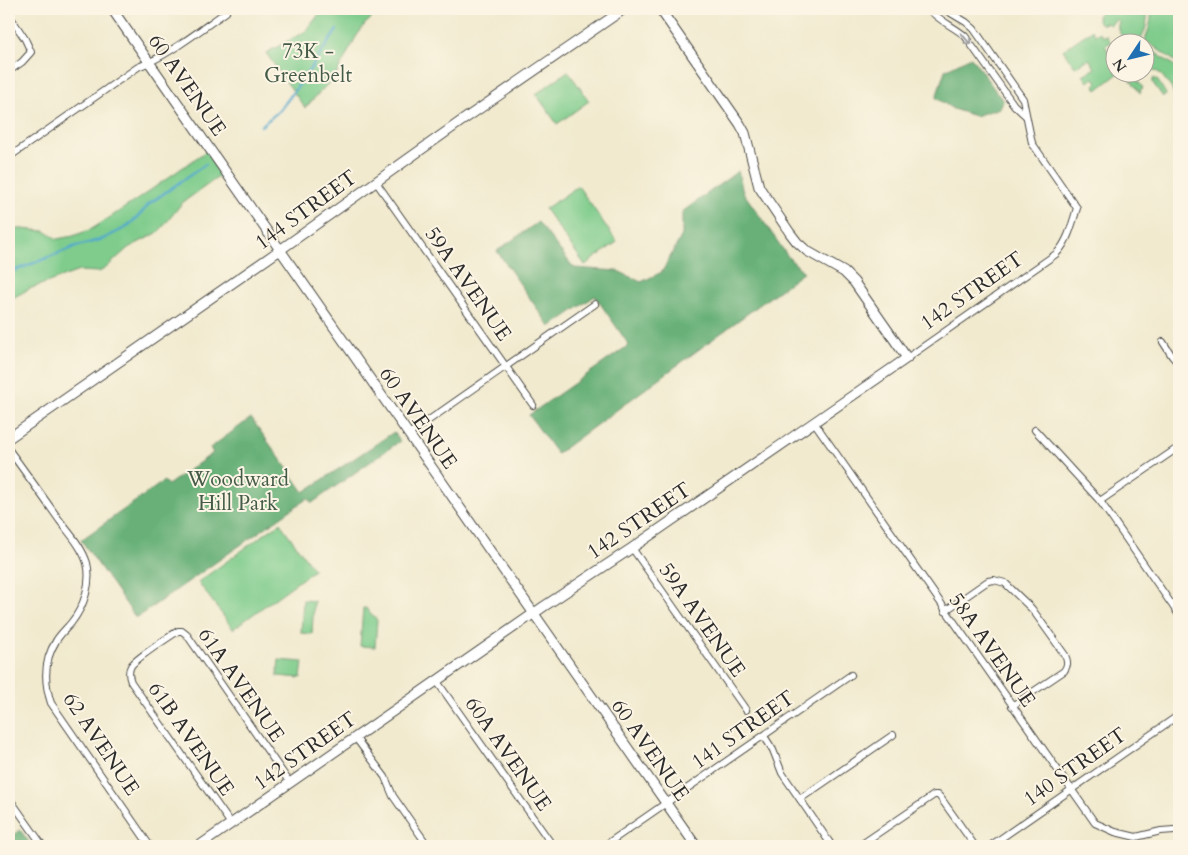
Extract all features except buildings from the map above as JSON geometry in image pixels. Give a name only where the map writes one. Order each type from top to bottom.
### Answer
[{"type":"street","name":"60 AVENUE","points":[[112,9],[696,846]]},
{"type":"street","name":"144 STREET","points":[[9,438],[624,9]]},
{"type":"street","points":[[660,9],[740,124],[745,133],[759,187],[790,233],[807,251],[844,272],[854,282],[907,358]]},
{"type":"street","points":[[929,9],[942,21],[965,36],[1014,105],[1026,116]]},
{"type":"street","points":[[944,9],[966,22],[981,38],[1023,99],[1026,116]]},
{"type":"street","points":[[9,157],[138,67],[163,55],[225,10]]},
{"type":"street","points":[[9,15],[31,52],[22,62],[9,71]]},
{"type":"street","name":"142 STREET","points":[[199,846],[436,680],[632,548],[1056,254],[1064,244],[1070,231],[1077,208],[1032,144],[1026,116]]},
{"type":"street","name":"59A AVENUE","points":[[376,182],[533,405]]},
{"type":"street","points":[[409,434],[595,304]]},
{"type":"street","points":[[1163,342],[1179,364]]},
{"type":"street","name":"58A AVENUE","points":[[814,422],[1095,823],[1115,832],[1136,837],[1161,831],[1179,830]]},
{"type":"street","points":[[1034,430],[1100,501],[1179,615]]},
{"type":"street","points":[[1100,501],[1179,446]]},
{"type":"street","name":"62 AVENUE","points":[[9,450],[76,542],[86,562],[88,576],[84,602],[78,614],[56,641],[50,654],[46,665],[47,692],[51,703],[150,846]]},
{"type":"street","name":"59A AVENUE","points":[[632,548],[746,710]]},
{"type":"street","points":[[945,611],[988,581],[994,580],[1005,583],[1032,608],[1065,655],[1067,666],[1064,671],[1012,706]]},
{"type":"street","name":"61A AVENUE","points":[[130,672],[133,664],[174,633],[182,631],[187,635],[290,783]]},
{"type":"street","name":"61B AVENUE","points":[[130,672],[131,682],[231,824]]},
{"type":"street","name":"141 STREET","points":[[604,846],[851,675]]},
{"type":"street","name":"60A AVENUE","points":[[436,680],[553,846]]},
{"type":"street","name":"140 STREET","points":[[990,846],[1179,715]]},
{"type":"street","points":[[800,799],[893,735]]},
{"type":"street","points":[[764,736],[773,750],[782,774],[832,846]]},
{"type":"street","points":[[355,737],[385,777],[393,796],[428,846]]},
{"type":"street","points":[[860,846],[931,797],[937,795],[975,846]]},
{"type":"street","points":[[9,798],[43,846]]},
{"type":"street","points":[[1134,846],[1136,837]]},
{"type":"green space","name":"73K - Greenbelt","points":[[323,9],[385,9],[365,24],[336,75],[305,108],[266,53],[306,31]]},
{"type":"green space","points":[[1102,9],[1147,9],[1144,32],[1119,32],[1117,19],[1109,25],[1107,23],[1100,23],[1097,16]]},
{"type":"green space","points":[[1151,9],[1179,9],[1179,64],[1156,48],[1156,32],[1148,32]]},
{"type":"green space","points":[[1092,30],[1095,35],[1100,32],[1103,37],[1106,35],[1107,82],[1097,90],[1094,85],[1097,82],[1094,78],[1088,82],[1083,75],[1095,68],[1089,59],[1075,67],[1063,50]]},
{"type":"green space","points":[[1156,53],[1179,69],[1179,112],[1175,115],[1176,101],[1172,89],[1156,71]]},
{"type":"green space","points":[[971,57],[1003,101],[1000,108],[975,116],[953,109],[936,98],[945,70]]},
{"type":"green space","points":[[568,71],[589,101],[557,124],[536,94]]},
{"type":"green space","points":[[1156,80],[1158,81],[1166,95],[1163,97],[1153,83],[1156,82]]},
{"type":"green space","points":[[1132,82],[1139,82],[1143,88],[1140,90],[1140,93]]},
{"type":"green space","points":[[209,149],[224,173],[182,203],[157,233],[128,248],[99,272],[79,271],[29,289],[9,300],[9,230],[11,228],[45,231],[57,239],[73,236],[92,229]]},
{"type":"green space","points":[[738,171],[743,192],[789,258],[804,272],[557,454],[529,415],[629,345],[595,296],[550,327],[497,251],[538,222],[574,268],[618,271],[641,282],[662,272],[682,235],[682,212]]},
{"type":"green space","points":[[578,186],[617,242],[585,265],[545,209]]},
{"type":"green space","name":"Woodward Hill Park","points":[[251,418],[304,492],[394,432],[400,441],[312,503],[308,498],[136,618],[81,540],[164,481],[168,485],[213,453],[210,448]]},
{"type":"green space","points":[[280,523],[314,570],[233,629],[198,582]]},
{"type":"green space","points":[[303,600],[314,601],[312,634],[301,633]]},
{"type":"green space","points":[[363,608],[366,608],[377,620],[375,647],[360,646]]},
{"type":"green space","points":[[279,660],[303,662],[301,678],[277,676]]},
{"type":"green space","points":[[20,830],[32,846],[9,846],[9,838]]},
{"type":"waterway","points":[[261,126],[280,110],[337,30]]},
{"type":"waterway","points":[[9,273],[74,247],[103,239],[125,228],[150,203],[206,164]]}]
